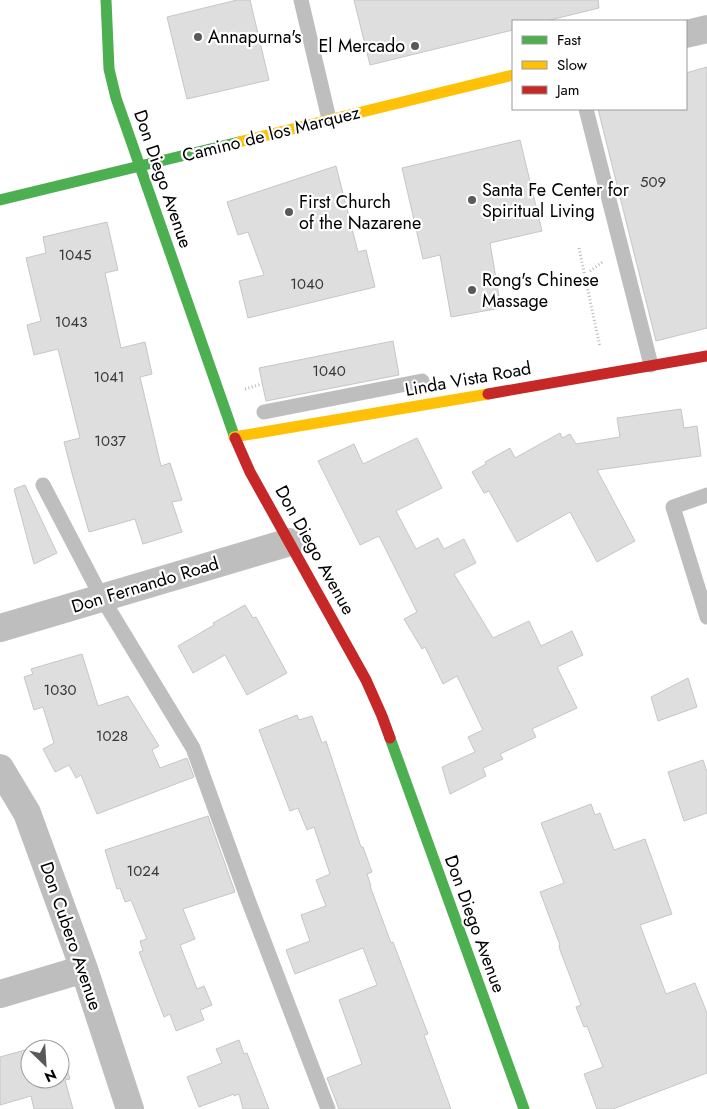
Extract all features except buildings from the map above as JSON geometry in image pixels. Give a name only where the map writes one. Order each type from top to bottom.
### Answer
[{"type":"street","name":"Don Diego Avenue","points":[[106,0],[109,69],[116,98],[234,437],[250,472],[349,647],[382,716],[524,1109]]},
{"type":"street","points":[[687,34],[707,29]]},
{"type":"street","name":"Camino de los Marquez","points":[[0,200],[512,75]]},
{"type":"street","name":"Linda Vista Road","points":[[234,437],[707,356]]},
{"type":"street","name":"Don Fernando Road","points":[[0,628],[290,542]]},
{"type":"street","name":"Don Cubero Avenue","points":[[0,768],[27,813],[84,970],[130,1109]]},
{"type":"street","points":[[0,994],[84,970]]},
{"type":"lane","points":[[301,0],[329,119]]},
{"type":"lane","points":[[586,110],[651,365]]},
{"type":"lane","points":[[264,412],[422,380]]},
{"type":"lane","points":[[43,484],[102,598],[193,748],[247,898],[328,1109]]},
{"type":"lane","points":[[707,495],[672,507],[707,617]]},
{"type":"path","points":[[580,248],[601,350]]},
{"type":"path","points":[[590,271],[610,256]]},
{"type":"path","points":[[245,389],[262,384]]},
{"type":"traffic: fast","points":[[106,0],[109,69],[116,98],[235,438]]},
{"type":"traffic: fast","points":[[0,200],[239,142]]},
{"type":"traffic: fast","points":[[390,738],[524,1109]]},
{"type":"traffic: slow","points":[[239,142],[512,75]]},
{"type":"traffic: slow","points":[[234,437],[488,394]]},
{"type":"traffic: jam","points":[[488,394],[707,356]]},
{"type":"traffic: jam","points":[[235,438],[250,472],[366,680],[390,738]]},
{"type":"place","name":"Annapurna's","points":[[198,37]]},
{"type":"place","name":"El Mercado","points":[[415,46]]},
{"type":"place","name":"Santa Fe Center for Spiritual Living","points":[[472,200]]},
{"type":"place","name":"First Church of the Nazarene","points":[[289,212]]},
{"type":"place","name":"Rong's Chinese Massage","points":[[472,290]]}]
